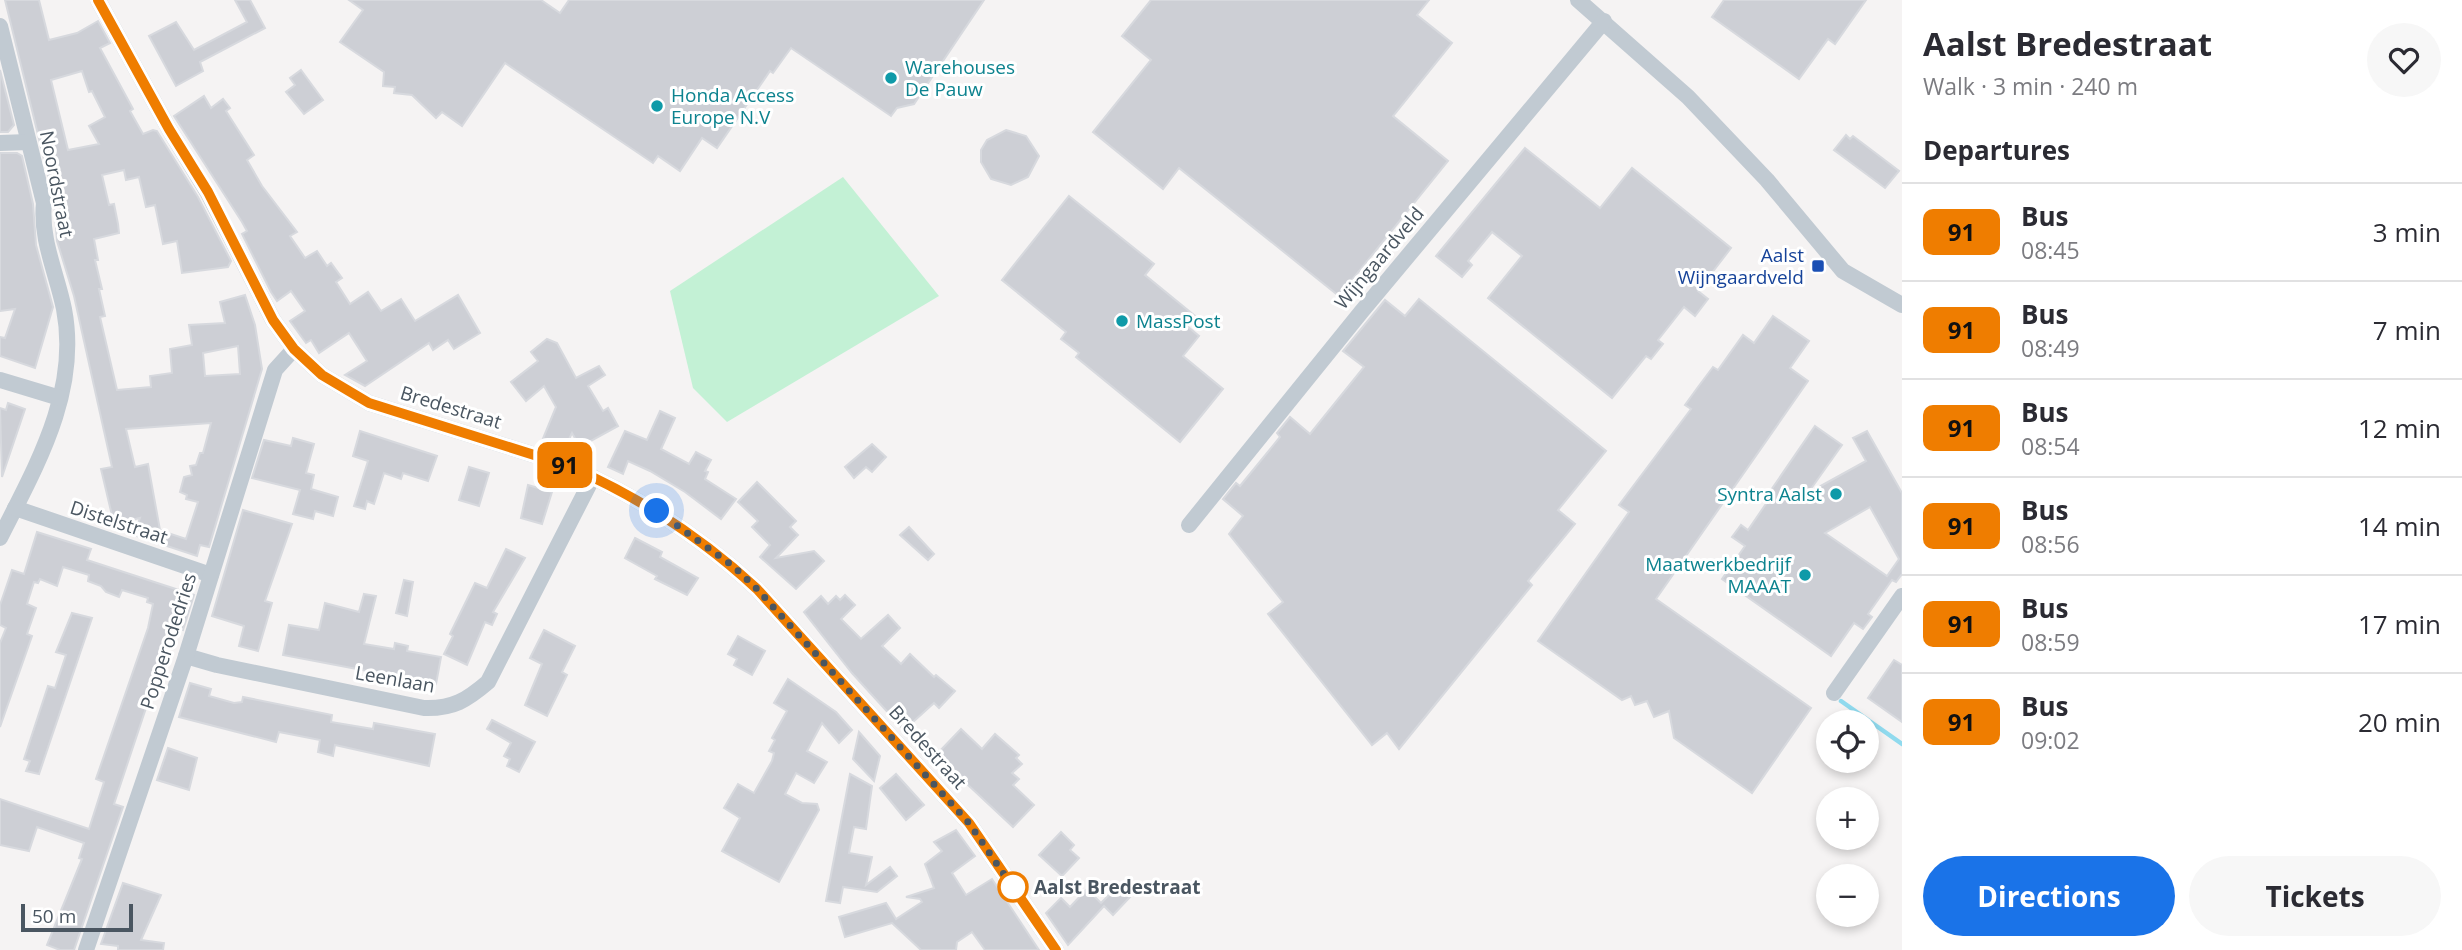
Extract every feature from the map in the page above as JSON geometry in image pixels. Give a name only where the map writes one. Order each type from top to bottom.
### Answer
[{"type":"street","name":"Bredestraat","points":[[99,0],[169,129],[208,192],[267,310],[294,349],[322,375],[369,403],[566,465],[677,523],[757,589],[969,823],[1056,950]]},
{"type":"street","points":[[1578,0],[1688,97],[1767,180],[1843,271],[1902,305]]},
{"type":"street","name":"Wijngaardveld","points":[[1189,525],[1362,311],[1604,21]]},
{"type":"street","name":"Noordstraat","points":[[0,26],[44,203],[42,221],[64,309],[68,338],[66,371],[51,438],[0,538]]},
{"type":"street","points":[[0,143],[28,142]]},
{"type":"street","name":"Popperodedries","points":[[86,950],[186,656],[275,370],[294,349]]},
{"type":"street","points":[[0,380],[60,398]]},
{"type":"street","name":"Leenlaan","points":[[186,656],[217,665],[424,708],[444,709],[464,702],[488,682],[593,477]]},
{"type":"street","name":"Distelstraat","points":[[15,508],[211,575]]},
{"type":"street","points":[[1834,693],[1902,596]]},
{"type":"green space","points":[[843,177],[939,296],[727,422],[693,388],[670,291]]},
{"type":"building","points":[[5,0],[39,0],[49,40],[77,33],[98,21],[110,43],[100,48],[133,109],[130,111],[143,134],[157,131],[198,197],[231,261],[228,267],[182,273],[177,241],[163,244],[155,205],[146,207],[139,177],[126,180],[124,170],[102,175],[109,205],[114,204],[119,233],[94,239],[98,260],[95,260],[102,289],[99,289],[105,316],[100,317],[117,390],[151,387],[150,376],[172,373],[170,349],[192,345],[189,325],[225,323],[220,302],[245,295],[255,325],[262,369],[209,547],[200,545],[197,556],[134,535],[140,518],[114,524],[101,469],[112,467],[74,296],[57,241],[54,200]],"holes":[[[82,71],[89,92],[92,91],[105,117],[89,126],[99,144],[68,150],[51,80]],[[238,346],[240,374],[205,376],[203,353]],[[211,423],[203,453],[200,453],[196,465],[190,466],[192,475],[184,477],[180,492],[187,495],[186,499],[198,502],[186,539],[168,533],[166,542],[164,532],[160,530],[148,464],[135,467],[126,429]]]},
{"type":"building","points":[[235,0],[250,0],[265,28],[200,62],[203,71],[176,86],[149,36],[176,22],[194,50],[247,22]]},
{"type":"building","points":[[349,0],[541,0],[560,13],[569,0],[984,0],[914,104],[897,108],[891,116],[791,48],[773,73],[770,71],[717,148],[702,138],[680,171],[658,156],[653,163],[505,63],[462,126],[442,112],[436,118],[412,95],[394,93],[395,87],[383,86],[384,72],[340,42],[363,10]]},
{"type":"building","points":[[1151,0],[1429,0],[1417,15],[1452,43],[1393,116],[1448,161],[1339,296],[1179,168],[1163,189],[1093,132],[1151,60],[1122,36]]},
{"type":"building","points":[[1724,0],[1866,0],[1835,44],[1828,39],[1799,79],[1712,17]]},
{"type":"building","points":[[0,70],[14,125],[8,132],[0,132]]},
{"type":"building","points":[[301,70],[323,100],[304,114],[286,92],[295,85],[290,78]]},
{"type":"building","points":[[204,96],[211,108],[223,99],[230,108],[226,111],[254,155],[247,160],[262,186],[297,232],[290,236],[305,258],[317,251],[327,266],[331,263],[342,278],[336,282],[350,304],[368,292],[381,311],[401,299],[415,321],[458,295],[480,333],[454,349],[448,340],[433,350],[429,343],[365,386],[345,375],[367,361],[349,333],[319,353],[311,340],[306,343],[290,321],[305,311],[291,291],[277,301],[242,234],[247,231],[242,222],[174,116]]},
{"type":"building","points":[[1006,130],[1026,136],[1039,156],[1028,177],[1011,185],[991,179],[981,162],[981,150],[987,140]]},
{"type":"building","points":[[1846,135],[1850,139],[1853,136],[1899,171],[1885,188],[1834,150]]},
{"type":"building","points":[[1525,148],[1600,208],[1632,168],[1731,248],[1698,291],[1708,299],[1695,316],[1684,307],[1658,340],[1663,344],[1651,359],[1646,356],[1612,398],[1488,298],[1522,256],[1492,232],[1468,261],[1472,265],[1462,277],[1436,256]]},
{"type":"building","points":[[0,153],[17,153],[22,156],[33,204],[36,245],[53,307],[35,368],[0,356],[0,337],[5,338],[15,309],[0,311]]},
{"type":"building","name":"MassPost","points":[[1069,196],[1154,264],[1145,275],[1195,316],[1187,326],[1199,336],[1183,356],[1223,389],[1180,442],[1076,357],[1079,353],[1061,339],[1066,332],[1002,280]]},
{"type":"building","points":[[1419,299],[1606,451],[1558,510],[1575,524],[1528,581],[1532,585],[1399,749],[1387,733],[1372,745],[1268,614],[1283,602],[1229,534],[1243,516],[1223,499],[1236,483],[1240,486],[1280,437],[1277,433],[1290,417],[1310,434],[1364,367],[1343,351],[1385,300],[1405,316]]},
{"type":"building","points":[[1773,316],[1809,341],[1790,368],[1808,381],[1656,599],[1811,708],[1752,793],[1674,738],[1669,711],[1654,717],[1647,701],[1635,705],[1631,696],[1622,700],[1538,641],[1629,512],[1619,505],[1691,409],[1685,405],[1698,387],[1713,367],[1718,370],[1743,335],[1754,343]]},
{"type":"building","points":[[547,339],[557,343],[576,378],[599,366],[605,375],[588,386],[603,411],[608,408],[618,426],[580,447],[572,433],[564,450],[542,441],[556,407],[544,386],[526,401],[511,382],[538,361],[531,352]]},
{"type":"building","points":[[8,403],[25,409],[2,477],[0,408],[6,410]]},
{"type":"building","points":[[660,411],[675,418],[661,449],[689,464],[696,452],[711,460],[705,471],[708,472],[705,479],[736,499],[721,519],[685,492],[650,471],[628,461],[623,474],[608,467],[625,431],[647,440]]},
{"type":"building","name":"Maatwerkbedrijf MAAAT","points":[[1815,426],[1842,445],[1808,493],[1866,461],[1853,438],[1867,431],[1902,493],[1902,574],[1896,582],[1892,580],[1868,614],[1872,617],[1863,629],[1854,623],[1831,656],[1722,579],[1745,546],[1732,537],[1741,525],[1748,530],[1772,495],[1769,493]],"holes":[[[1870,507],[1899,559],[1887,576],[1825,533]]]},
{"type":"building","points":[[360,431],[437,456],[428,481],[403,473],[401,479],[384,473],[374,504],[367,501],[365,509],[354,506],[368,461],[353,456]]},
{"type":"building","points":[[293,438],[314,444],[306,473],[314,475],[311,489],[338,497],[333,516],[315,511],[313,519],[293,514],[300,490],[252,478],[264,440],[291,446]]},
{"type":"building","points":[[872,444],[886,457],[872,472],[866,467],[854,478],[845,467]]},
{"type":"building","points":[[469,467],[489,473],[479,506],[459,500]]},
{"type":"building","points":[[757,482],[796,521],[790,527],[798,535],[776,558],[814,551],[824,561],[796,589],[760,557],[770,545],[752,527],[758,521],[738,502]]},
{"type":"building","points":[[528,485],[552,492],[542,524],[521,518]]},
{"type":"building","points":[[243,510],[292,524],[265,601],[272,603],[258,651],[239,646],[244,626],[212,616]]},
{"type":"building","points":[[909,527],[934,554],[928,560],[900,535]]},
{"type":"building","points":[[37,532],[91,549],[87,560],[194,595],[183,630],[173,627],[114,804],[123,807],[74,950],[60,950],[47,945],[82,859],[79,858],[84,843],[37,827],[29,851],[0,845],[0,799],[89,829],[104,782],[96,779],[148,628],[153,604],[147,602],[148,598],[122,590],[119,597],[106,592],[101,586],[88,581],[89,575],[63,567],[57,586],[40,579],[38,583],[34,582],[27,604],[36,608],[27,634],[32,636],[0,727],[0,643],[6,628],[0,625],[0,605],[12,570],[24,574]]},
{"type":"building","points":[[635,538],[662,552],[660,557],[698,578],[687,595],[655,579],[657,576],[625,558]]},
{"type":"building","points":[[506,549],[525,558],[493,612],[497,614],[492,625],[485,622],[467,665],[444,654],[453,636],[450,634],[475,583],[487,588]]},
{"type":"building","points":[[404,580],[413,582],[407,616],[396,613]]},
{"type":"building","points":[[364,594],[376,596],[364,644],[394,649],[395,643],[408,646],[407,651],[441,657],[436,684],[283,655],[289,625],[319,630],[325,603],[359,612]]},
{"type":"building","points":[[845,595],[855,605],[841,619],[861,639],[888,615],[900,628],[882,646],[901,664],[910,654],[934,677],[936,675],[955,691],[939,708],[934,703],[904,730],[852,673],[804,612],[821,596],[828,604],[836,596],[840,600]]},
{"type":"building","points":[[72,613],[92,618],[39,774],[26,771],[30,761],[24,759],[48,686],[55,688],[66,655],[56,652]]},
{"type":"building","points":[[544,630],[575,646],[562,672],[567,675],[547,716],[525,705],[542,664],[530,658]]},
{"type":"building","points":[[738,636],[765,651],[752,675],[734,665],[737,659],[728,654]]},
{"type":"building","points":[[1894,660],[1902,665],[1902,722],[1868,698]]},
{"type":"building","points":[[788,679],[836,712],[852,730],[839,743],[822,723],[807,751],[827,762],[814,783],[796,773],[785,794],[802,803],[817,804],[819,810],[779,882],[722,851],[740,818],[724,808],[738,784],[754,793],[772,761],[774,753],[769,751],[775,740],[772,738],[787,711],[774,703]]},
{"type":"building","points":[[190,683],[211,689],[209,696],[234,703],[242,702],[243,697],[332,715],[331,722],[373,729],[374,723],[435,734],[429,766],[335,745],[333,756],[318,752],[320,740],[279,732],[276,742],[179,717]]},
{"type":"building","points":[[492,720],[535,742],[519,772],[507,766],[510,759],[504,756],[511,743],[487,729]]},
{"type":"building","points":[[961,729],[982,749],[995,734],[1019,755],[1016,758],[1022,764],[1012,773],[1019,779],[1013,785],[1034,805],[1013,827],[936,755]]},
{"type":"building","points":[[859,732],[880,756],[874,781],[853,759]]},
{"type":"building","points":[[168,748],[197,758],[189,790],[157,780]]},
{"type":"building","points":[[850,774],[872,786],[866,829],[854,827],[849,853],[872,857],[866,885],[890,867],[897,876],[877,892],[843,887],[840,903],[826,901]]},
{"type":"building","points":[[896,774],[924,805],[906,820],[880,788]]},
{"type":"building","points":[[956,830],[975,856],[952,873],[966,895],[992,879],[1039,950],[985,950],[972,932],[957,942],[956,950],[921,950],[892,923],[845,937],[839,917],[886,903],[896,919],[922,902],[920,899],[906,897],[934,888],[925,864],[942,851],[934,842]]},
{"type":"building","points":[[1061,832],[1074,845],[1070,850],[1079,858],[1062,876],[1039,855]]},
{"type":"building","points":[[123,883],[161,895],[141,940],[164,943],[163,950],[118,950],[118,946],[101,944]]},
{"type":"building","points":[[1118,886],[1130,897],[1113,915],[1104,906],[1068,945],[1046,913],[1061,898],[1070,907],[1087,889],[1101,903]]},
{"type":"waterway","points":[[1841,701],[1902,744]]},
{"type":"bus line","name":"91","points":[[98,0],[169,129],[208,192],[273,320],[294,349],[322,375],[369,403],[566,465],[593,477],[677,523],[733,566],[757,589],[969,823],[1056,950]]},
{"type":"place","name":"Warehouses De Pauw","points":[[891,78]]},
{"type":"place","name":"Honda Access Europe N.V","points":[[657,106]]},
{"type":"place","name":"Aalst Wijngaardveld","points":[[1818,266]]},
{"type":"place","name":"MassPost","points":[[1122,321]]},
{"type":"place","name":"Syntra Aalst","points":[[1836,494]]},
{"type":"place","name":"Maatwerkbedrijf MAAAT","points":[[1805,575]]},
{"type":"place","name":"Aalst Bredestraat","points":[[1013,887]]},
{"type":"route","points":[[657,511],[733,566],[757,589],[969,823],[1016,892],[1013,887]]}]
